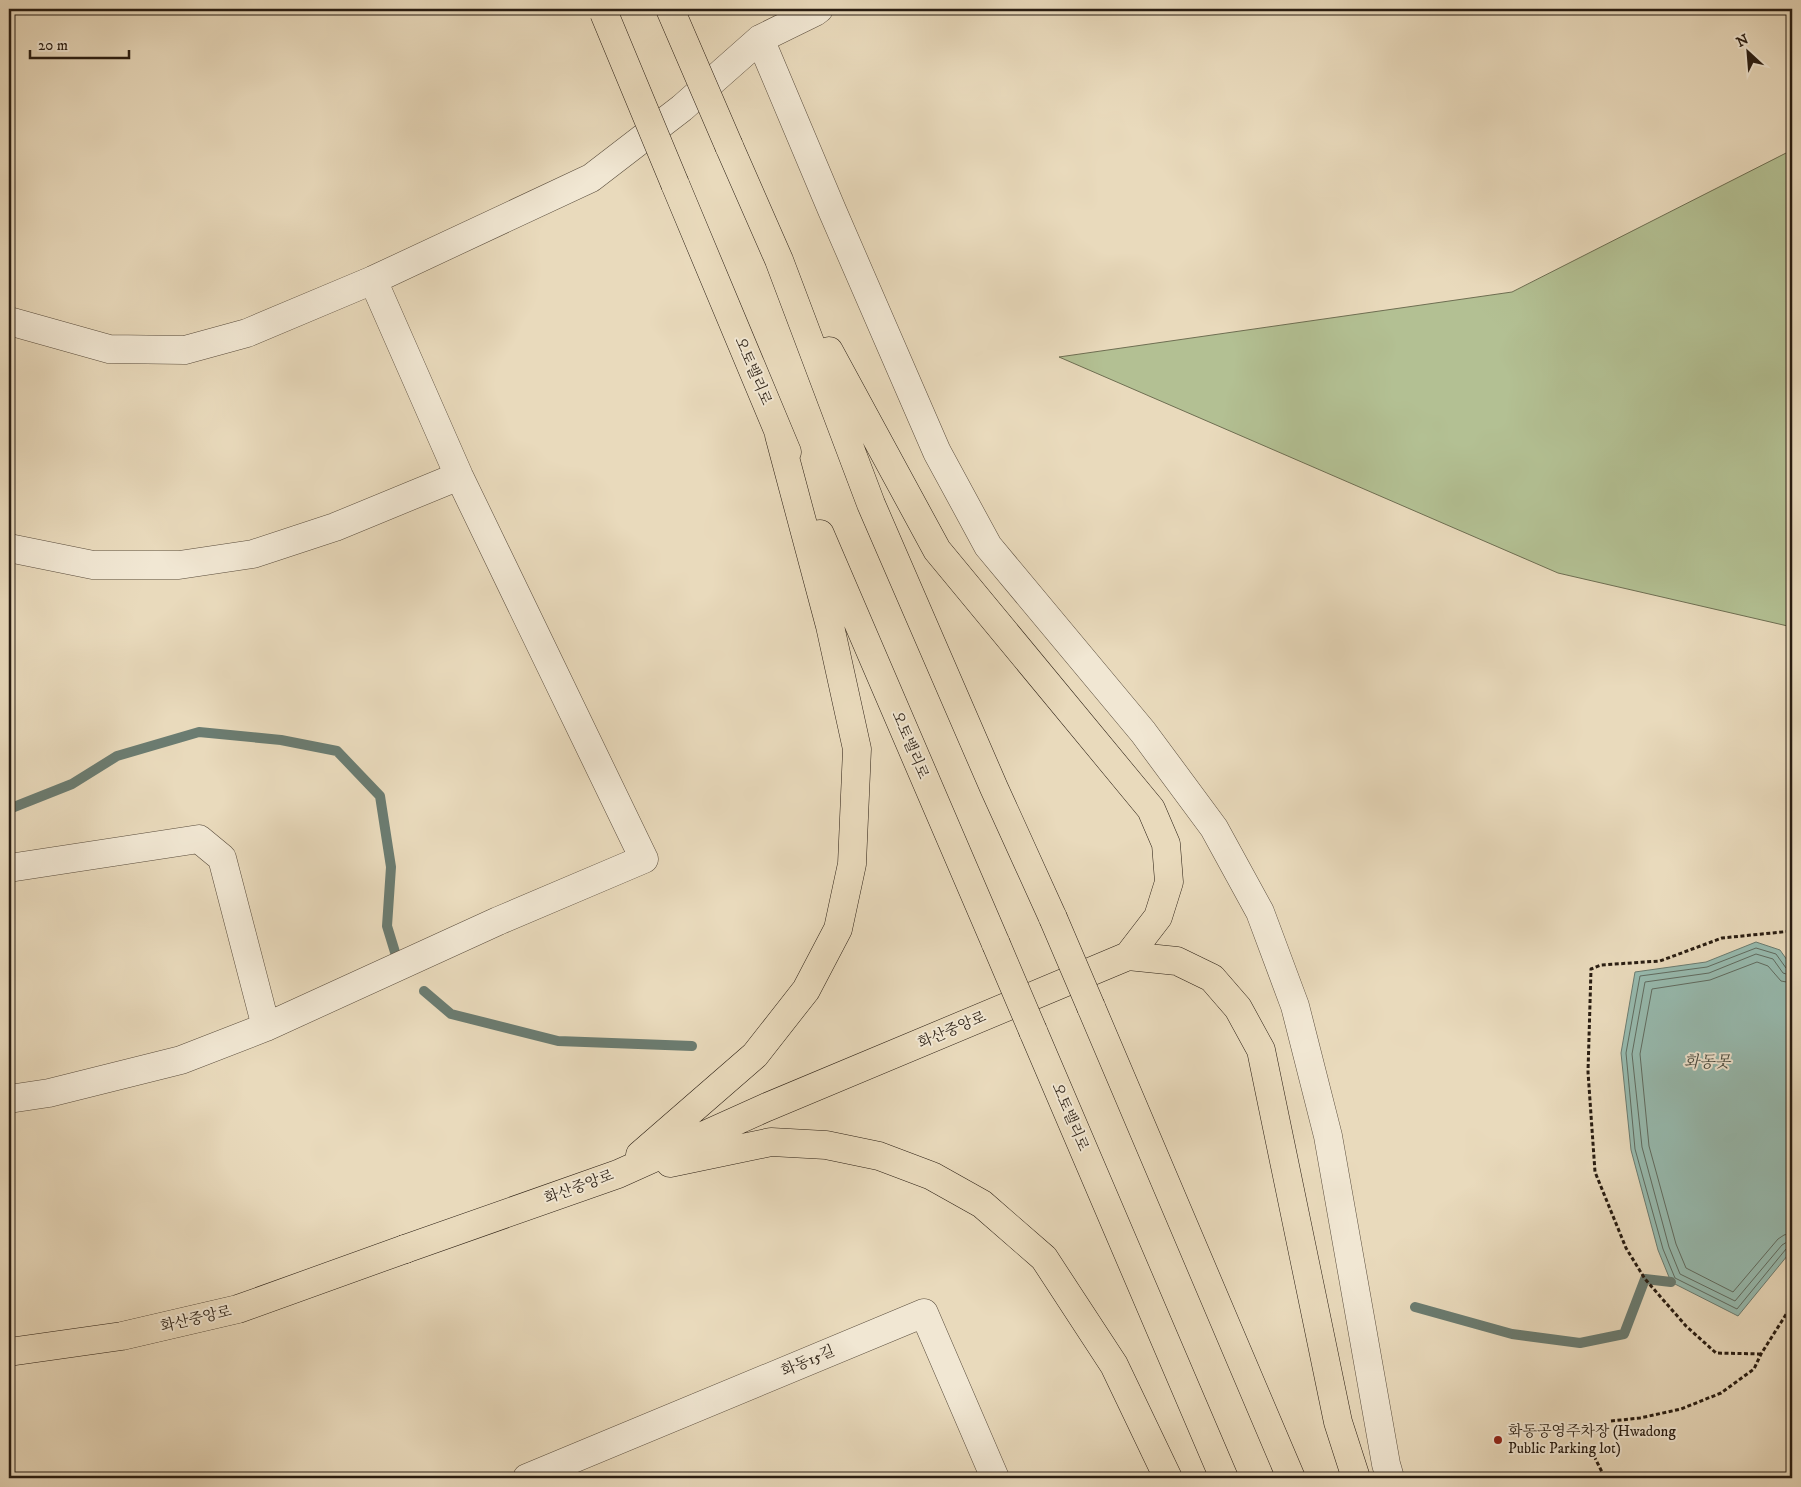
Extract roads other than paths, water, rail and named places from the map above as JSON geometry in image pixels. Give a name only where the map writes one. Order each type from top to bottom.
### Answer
[{"type":"main road","points":[[670,9],[779,260],[871,504],[986,770],[1053,918],[1291,1478]]},
{"type":"main road","name":"오토밸리로","points":[[603,11],[847,597],[1224,1478]]},
{"type":"main road","points":[[779,260],[937,550],[1151,809],[1166,844],[1169,882],[1158,917],[1128,956]]},
{"type":"main road","points":[[618,1174],[755,1055],[806,990],[838,929],[852,864],[857,749],[830,626],[779,435]]},
{"type":"main road","points":[[1128,956],[1177,961],[1212,978],[1238,1008],[1261,1050],[1338,1422],[1356,1478]]},
{"type":"main road","name":"화산중앙로","points":[[9,1352],[122,1336],[238,1309],[618,1174],[776,1104],[1128,956]]},
{"type":"main road","points":[[618,1174],[771,1142],[826,1145],[879,1156],[932,1176],[982,1204],[1044,1258],[1114,1365],[1168,1478]]},
{"type":"lane","points":[[9,321],[109,349],[185,350],[247,333],[373,280],[591,178],[682,108],[760,40],[819,9]]},
{"type":"lane","points":[[760,40],[937,452],[988,546],[1143,732],[1214,828],[1260,912],[1295,1006],[1328,1136],[1390,1478]]},
{"type":"lane","points":[[9,1099],[49,1093],[181,1060],[266,1027],[498,921],[644,859],[459,476],[373,280]]},
{"type":"lane","points":[[9,548],[93,564],[179,566],[253,554],[335,527],[459,476]]},
{"type":"lane","points":[[9,868],[199,839],[222,858],[266,1027]]},
{"type":"lane","name":"화동15길","points":[[527,1478],[924,1313],[995,1478]]},
{"type":"water","name":"화동못","points":[[1756,942],[1780,950],[1792,967],[1792,1250],[1738,1316],[1671,1282],[1658,1250],[1631,1150],[1621,1053],[1635,972],[1706,962]]},
{"type":"waterway","points":[[9,809],[72,784],[117,756],[199,732],[281,740],[337,751],[380,796],[391,867],[387,926],[398,962]]},
{"type":"waterway","points":[[424,991],[451,1014],[558,1041],[692,1046]]},
{"type":"waterway","points":[[1415,1307],[1512,1334],[1580,1343],[1624,1334],[1645,1279],[1671,1282]]},
{"type":"place","name":"화동공영주차장 (Hwadong Public Parking lot)","points":[[1498,1440]]}]
